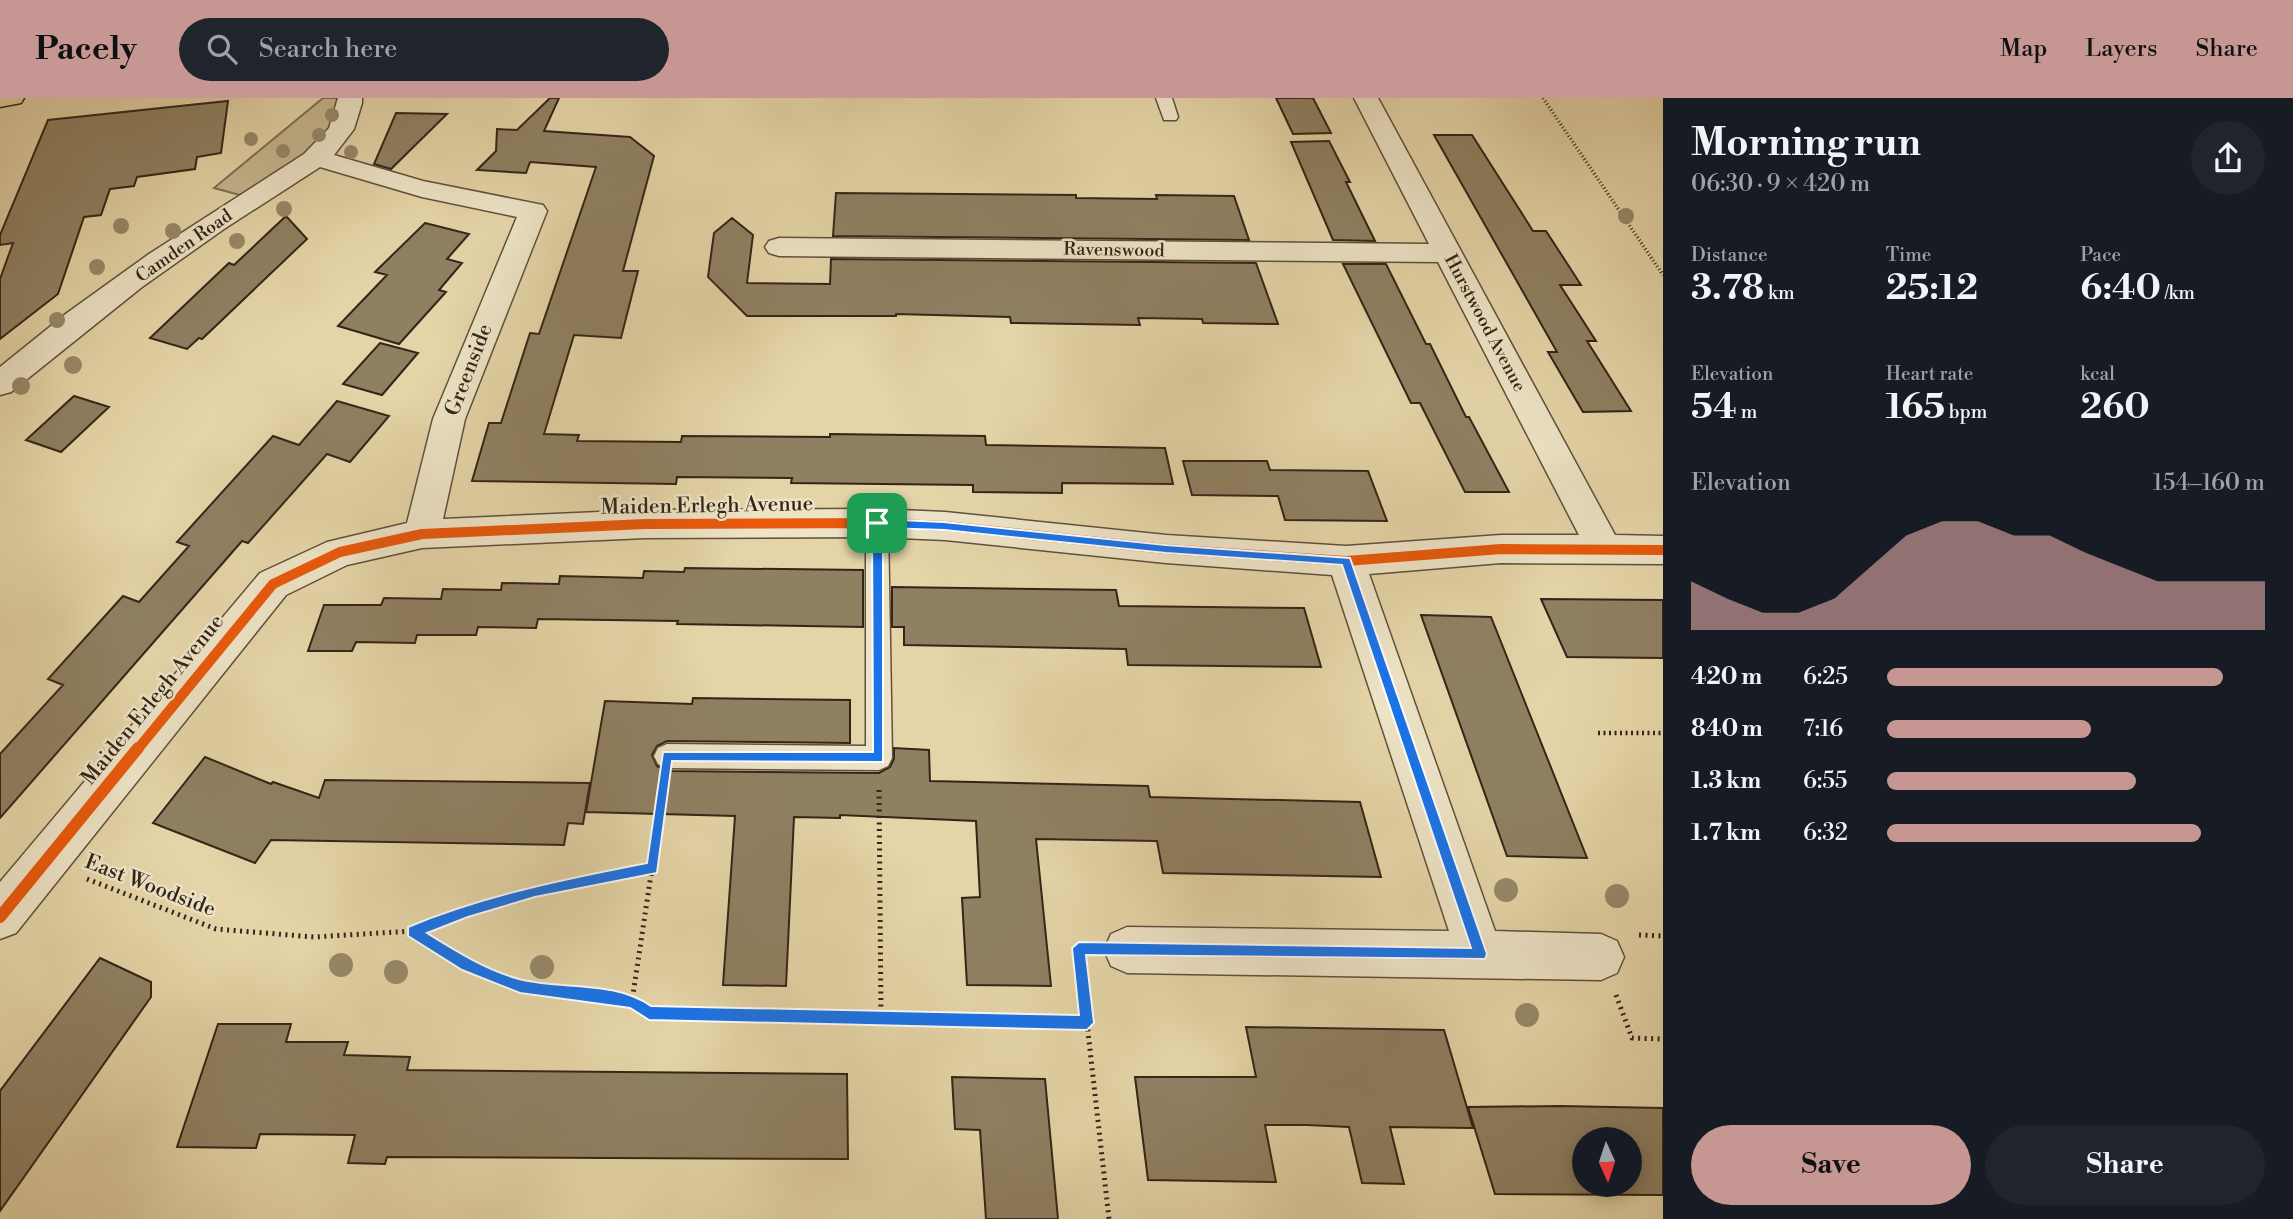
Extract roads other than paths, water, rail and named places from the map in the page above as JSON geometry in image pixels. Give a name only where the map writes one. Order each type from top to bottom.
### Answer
[{"type":"main road","points":[[0,100],[12,98]]},
{"type":"street","name":"Camden Road","points":[[0,384],[30,358],[158,263],[215,223],[269,191],[315,157],[340,133],[350,109],[350,98]]},
{"type":"street","name":"Hurstwood Avenue","points":[[1366,98],[1604,549]]},
{"type":"street","name":"Greenside","points":[[315,157],[453,196],[537,201],[449,419],[422,534]]},
{"type":"street","name":"Ravenswood","points":[[779,247],[1448,253]]},
{"type":"street","name":"Maiden Erlegh Avenue","points":[[0,918],[273,584],[340,552],[422,534],[645,524],[877,523],[944,526],[1166,549],[1346,561],[1501,549],[1663,550]]},
{"type":"street","points":[[1346,561],[1480,954]]},
{"type":"street","points":[[1127,950],[1601,957]]},
{"type":"lane","points":[[1164,98],[1170,117]]},
{"type":"lane","points":[[667,756],[879,758],[877,523]]}]
